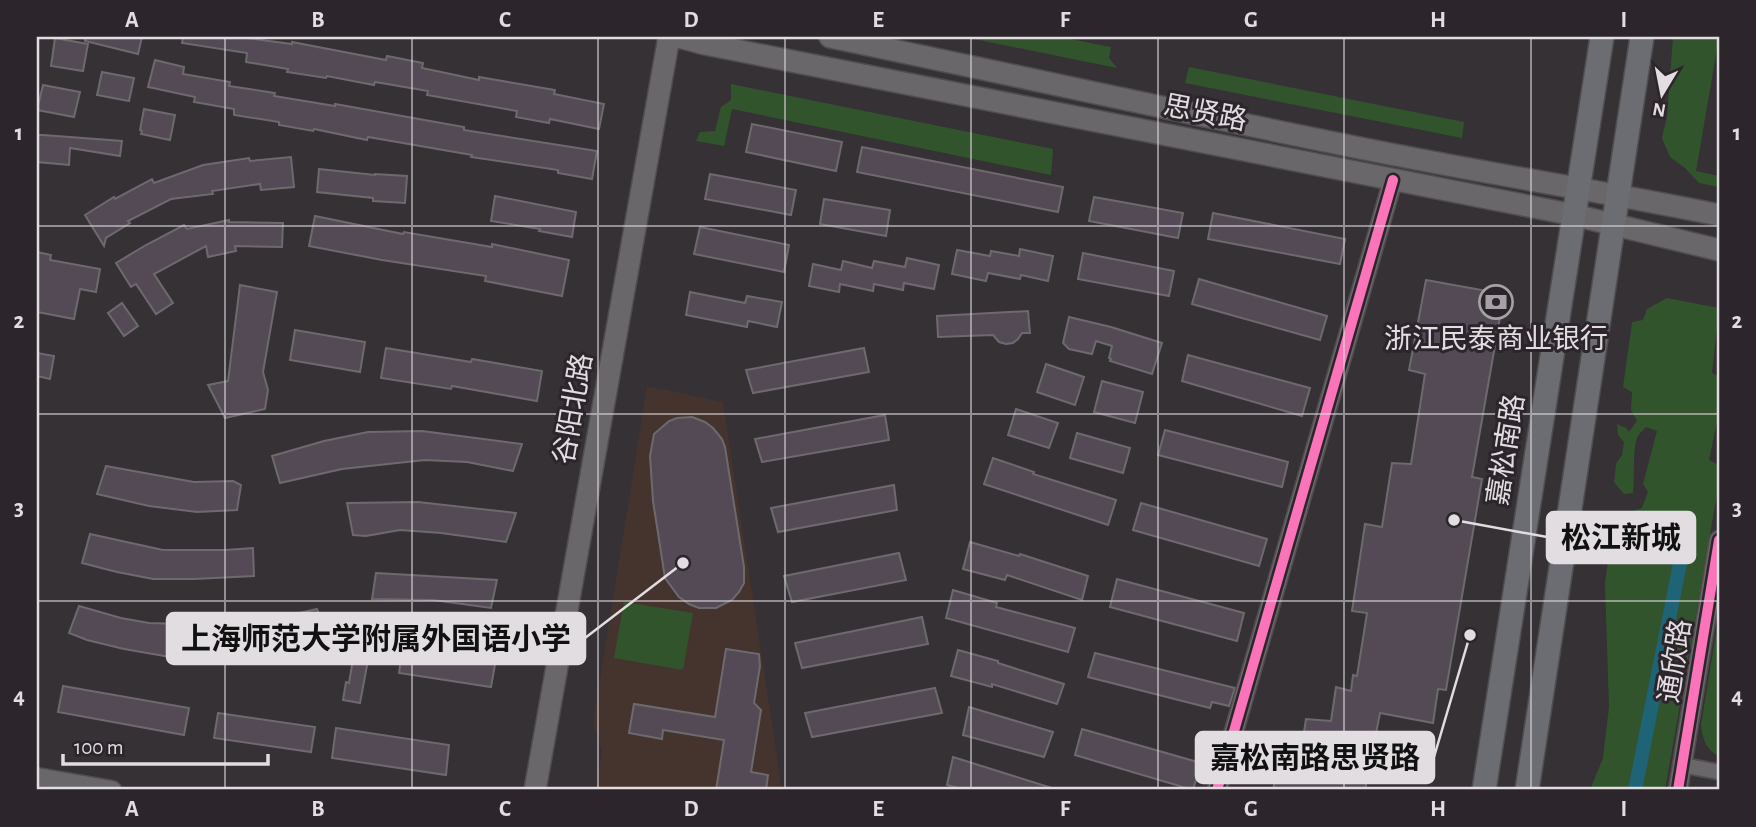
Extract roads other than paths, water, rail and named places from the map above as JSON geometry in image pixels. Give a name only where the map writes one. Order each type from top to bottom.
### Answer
[{"type":"main road","name":"谷阳北路","points":[[534,790],[669,37]]},
{"type":"main road","name":"思贤路","points":[[678,37],[1574,215],[1719,250]]},
{"type":"main road","name":"思贤路","points":[[830,37],[1400,156],[1719,215]]},
{"type":"main road","name":"嘉松南路","points":[[1484,790],[1602,37]]},
{"type":"main road","points":[[1527,790],[1642,37]]},
{"type":"street","points":[[1217,790],[1393,180]]},
{"type":"street","name":"通欣路","points":[[1678,790],[1719,540]]},
{"type":"street","points":[[1682,765],[1719,772]]},
{"type":"street","points":[[37,777],[112,790]]},
{"type":"waterway","points":[[1635,790],[1687,528]]},
{"type":"place","name":"浙江民泰商业银行","points":[[1496,302]]},
{"type":"place","name":"松江新城","points":[[1454,520]]},
{"type":"place","name":"上海师范大学附属外国语小学","points":[[683,563]]},
{"type":"place","name":"嘉松南路思贤路","points":[[1470,635]]}]
